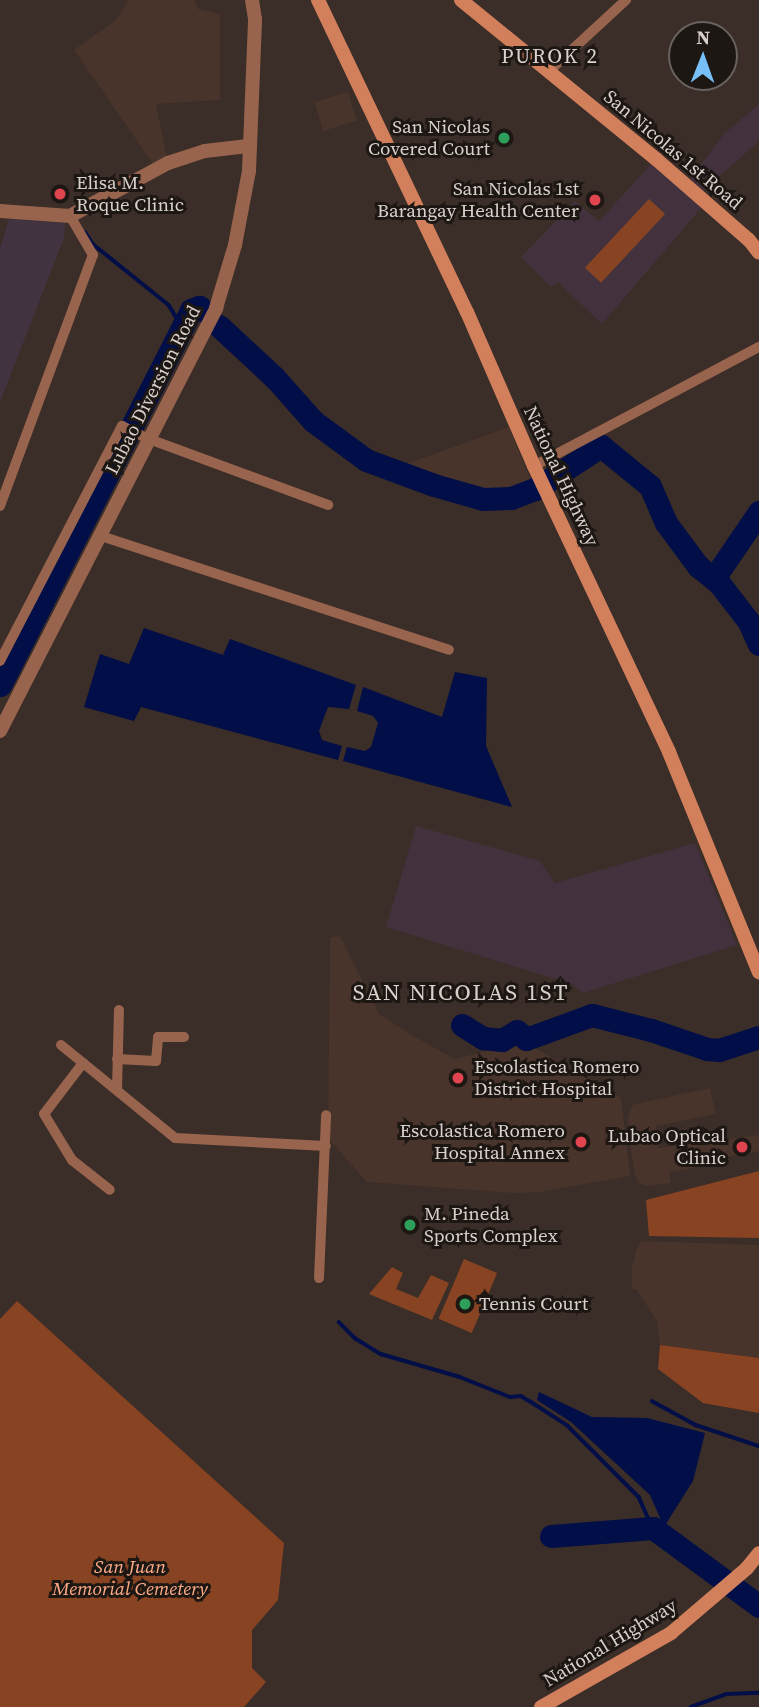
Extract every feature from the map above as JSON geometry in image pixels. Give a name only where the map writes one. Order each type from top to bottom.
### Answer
[{"type":"main road","name":"National Highway","points":[[318,0],[467,312],[551,503],[669,752],[759,972]]},
{"type":"main road","name":"San Nicolas 1st Road","points":[[461,0],[656,159],[749,240],[759,253]]},
{"type":"main road","name":"National Highway","points":[[541,1707],[671,1633],[747,1568],[759,1553]]},
{"type":"street","name":"Lubao Diversion Road","points":[[0,731],[101,536],[147,438],[216,308],[243,213],[249,171],[248,146],[256,19],[252,0]]},
{"type":"street","points":[[549,71],[626,0]]},
{"type":"street","points":[[0,211],[71,216],[168,163],[205,151],[248,146]]},
{"type":"street","points":[[0,506],[93,255],[71,216]]},
{"type":"street","points":[[535,468],[759,347]]},
{"type":"street","points":[[0,661],[122,426],[147,438],[328,505]]},
{"type":"street","points":[[101,536],[449,650]]},
{"type":"street","points":[[117,1090],[119,1010]]},
{"type":"street","points":[[117,1059],[156,1060],[158,1037],[184,1037]]},
{"type":"street","points":[[61,1045],[176,1138],[326,1146]]},
{"type":"street","points":[[83,1063],[44,1114],[72,1160],[110,1190]]},
{"type":"street","points":[[319,1278],[326,1115]]},
{"type":"shaded area","points":[[129,0],[194,0],[198,9],[220,14],[220,100],[156,104],[167,159],[154,165],[74,50],[116,20]]},
{"type":"shaded area","points":[[348,92],[357,121],[323,131],[315,102]]},
{"type":"shaded area","points":[[759,104],[759,141],[703,191],[690,179],[724,134]]},
{"type":"shaded area","points":[[652,163],[702,207],[602,324],[558,282],[551,287],[521,257],[575,201],[599,221]]},
{"type":"shaded area","points":[[9,219],[65,223],[64,238],[0,402],[0,249]]},
{"type":"shaded area","points":[[509,427],[531,482],[509,491],[484,492],[398,467]]},
{"type":"shaded area","points":[[144,628],[223,655],[230,639],[356,685],[349,709],[328,707],[319,731],[322,740],[342,746],[338,760],[141,707],[134,721],[84,707],[100,654],[129,664]]},
{"type":"shaded area","points":[[455,672],[487,678],[486,746],[512,807],[343,761],[347,747],[365,751],[371,747],[378,723],[373,716],[357,711],[363,687],[442,717]]},
{"type":"shaded area","points":[[416,826],[540,861],[555,883],[695,843],[737,945],[583,993],[572,984],[386,927]]},
{"type":"shaded area","name":"Escolastica Romero District Hospital","points":[[340,936],[379,1014],[410,1034],[454,1059],[525,1042],[621,1098],[630,1176],[539,1192],[514,1193],[367,1182],[328,1138],[330,938]]},
{"type":"shaded area","points":[[710,1088],[716,1114],[656,1126],[658,1148],[759,1135],[759,1151],[699,1162],[699,1167],[669,1172],[671,1183],[647,1186],[639,1183],[630,1144],[628,1120],[632,1105]]},
{"type":"shaded area","points":[[642,1241],[759,1245],[759,1358],[660,1345],[657,1321],[637,1290],[632,1289],[632,1268],[637,1247]]},
{"type":"shaded area","points":[[539,1392],[592,1417],[647,1418],[705,1433],[693,1481],[664,1527],[650,1495],[571,1422],[537,1400]]},
{"type":"green space","points":[[649,199],[665,214],[601,283],[585,268]]},
{"type":"green space","points":[[759,1171],[759,1238],[649,1236],[646,1200]]},
{"type":"green space","name":"Tennis Court","points":[[464,1259],[497,1273],[472,1333],[439,1319]]},
{"type":"green space","name":"Tennis Court","points":[[392,1267],[403,1273],[396,1289],[418,1298],[431,1275],[449,1283],[432,1320],[369,1294]]},
{"type":"green space","name":"San Juan Memorial Cemetery","points":[[17,1301],[284,1543],[278,1600],[252,1630],[252,1668],[266,1682],[244,1707],[0,1707],[0,1319]]},
{"type":"green space","points":[[660,1345],[759,1358],[759,1413],[703,1403],[658,1369]]},
{"type":"waterway","points":[[85,232],[93,244],[169,305],[183,328]]},
{"type":"waterway","points":[[0,685],[191,310],[199,307],[202,310]]},
{"type":"waterway","points":[[219,326],[275,378],[313,421],[366,460],[434,485],[483,499],[511,498],[535,489],[601,446],[650,486],[666,523],[698,566],[719,583],[749,622],[759,644]]},
{"type":"waterway","points":[[714,578],[759,512]]},
{"type":"waterway","points":[[462,1025],[483,1038],[502,1040],[517,1031],[526,1039],[592,1015],[651,1030],[707,1049],[719,1050],[759,1037]]},
{"type":"waterway","points":[[339,1322],[355,1338],[381,1354],[460,1377],[510,1397],[521,1396],[536,1405],[568,1426],[639,1497],[653,1528]]},
{"type":"waterway","points":[[652,1401],[696,1425],[759,1446]]},
{"type":"waterway","points":[[551,1536],[653,1528],[759,1606]]},
{"type":"waterway","points":[[691,1707],[726,1694],[759,1693]]},
{"type":"place","name":"San Nicolas Covered Court","points":[[504,138]]},
{"type":"place","name":"Elisa M. Roque Clinic","points":[[60,194]]},
{"type":"place","name":"San Nicolas 1st Barangay Health Center","points":[[595,200]]},
{"type":"place","name":"Escolastica Romero District Hospital","points":[[458,1078]]},
{"type":"place","name":"Escolastica Romero Hospital Annex","points":[[581,1142]]},
{"type":"place","name":"Lubao Optical Clinic","points":[[742,1147]]},
{"type":"place","name":"M. Pineda Sports Complex","points":[[410,1225]]},
{"type":"place","name":"Tennis Court","points":[[465,1304]]},
{"type":"district","name":"PUROK 2","points":[[550,56]]},
{"type":"district","name":"SAN NICOLAS 1ST","points":[[461,992]]}]
